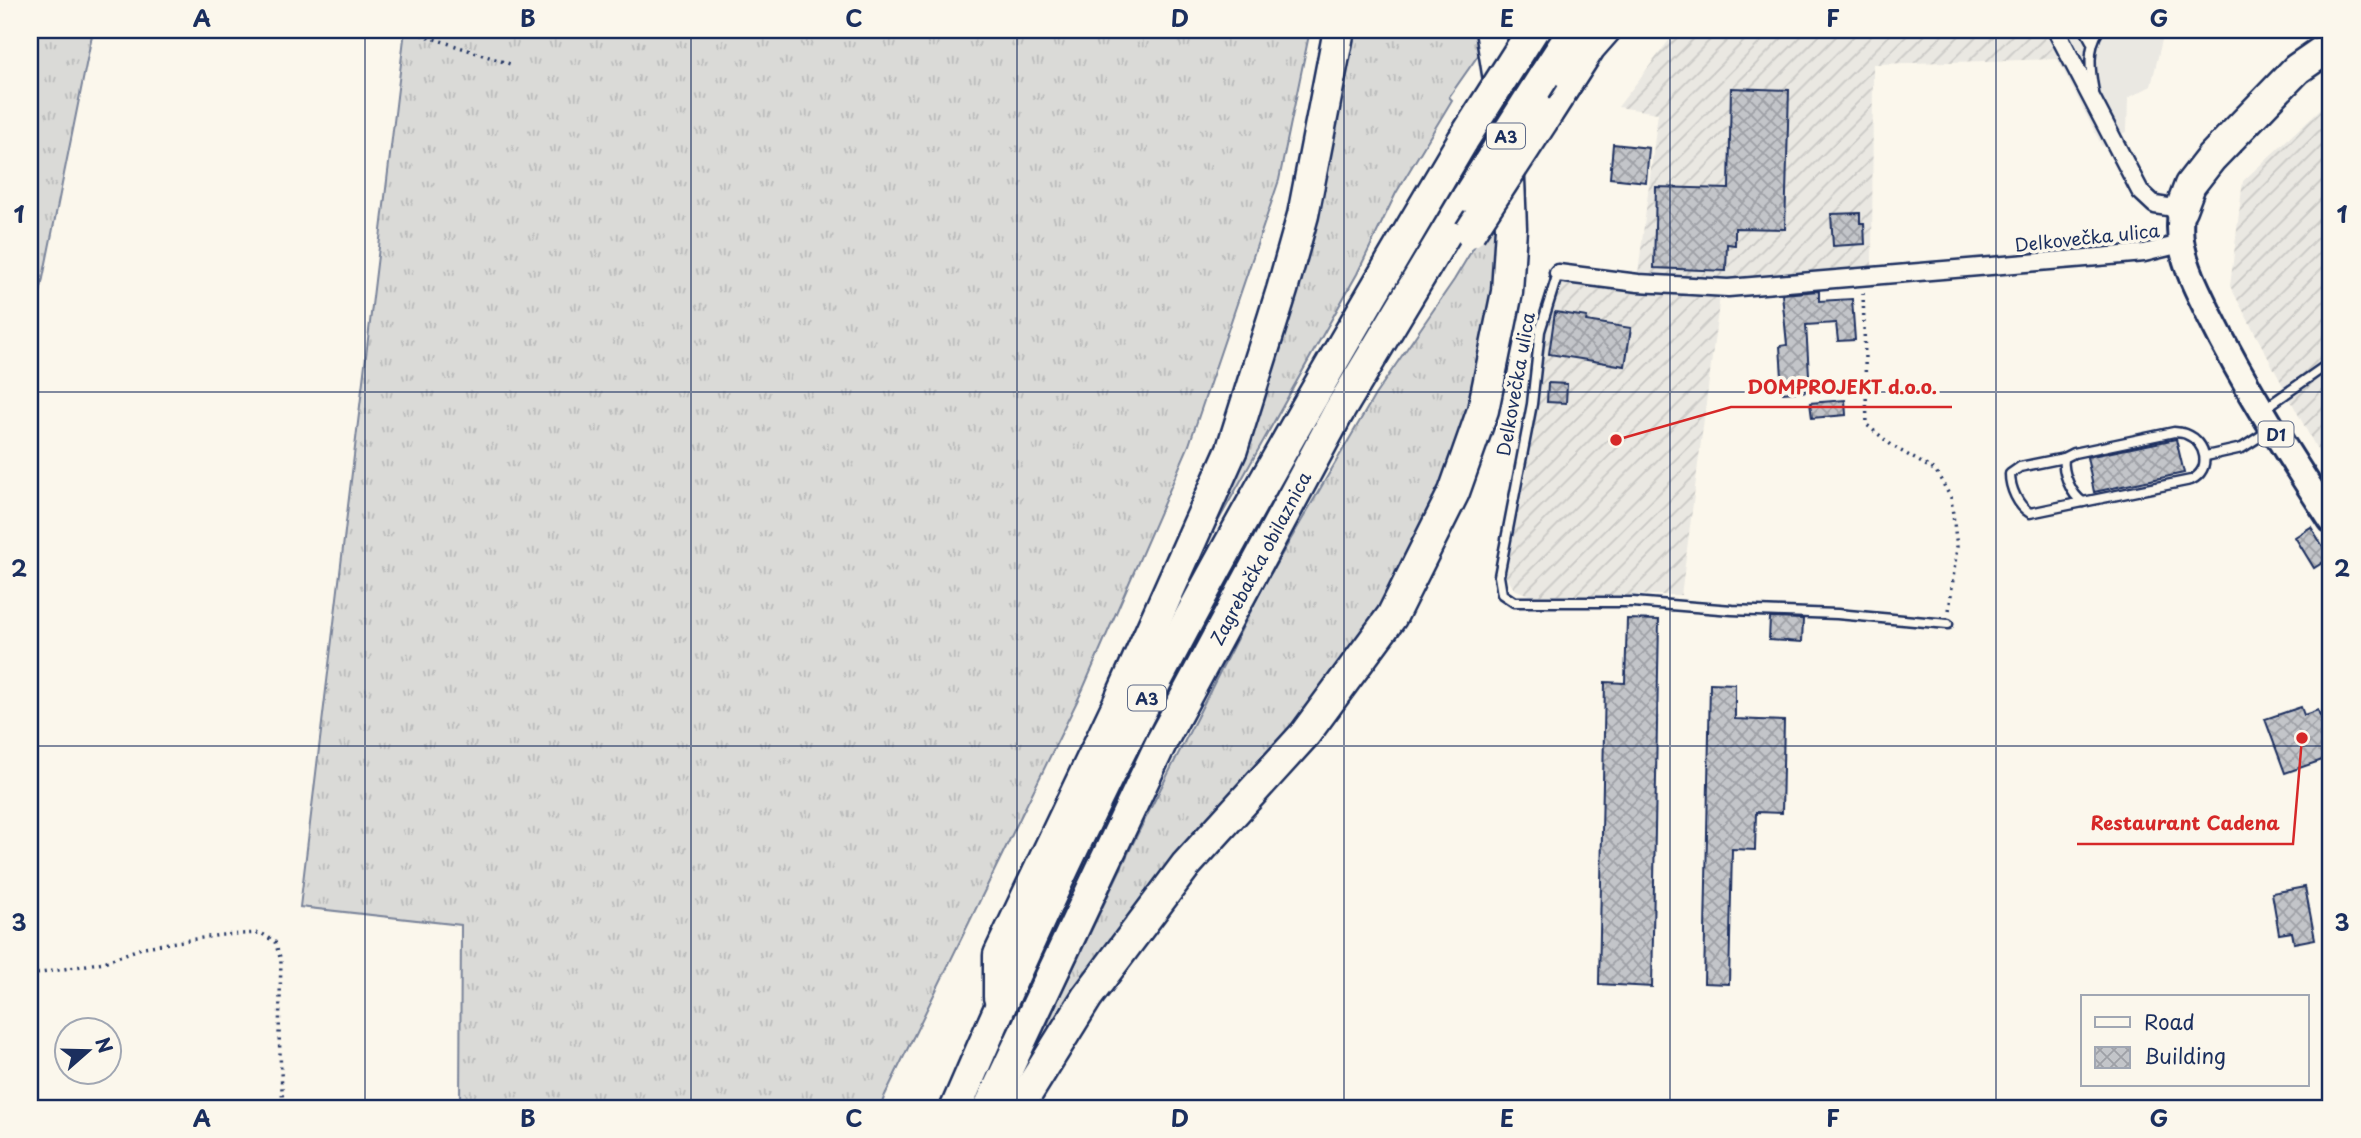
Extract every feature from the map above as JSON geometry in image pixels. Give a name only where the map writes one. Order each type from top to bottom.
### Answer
[{"type":"highway","points":[[999,1009],[999,955],[1118,704],[1232,449],[1303,215],[1339,30]]},
{"type":"highway","points":[[1018,1108],[1087,997],[1186,865],[1305,734],[1392,616],[1454,492],[1483,410],[1507,292],[1511,228],[1507,130],[1491,30]]},
{"type":"highway","name":"Zagrebačka obilaznica","points":[[956,1108],[999,1009],[1128,737],[1178,640],[1274,462],[1463,140],[1533,30]]},
{"type":"highway","name":"Zagrebačka obilaznica","points":[[989,1108],[1162,741],[1338,413],[1468,197],[1574,30]]},
{"type":"highway","points":[[1428,264],[1470,232],[1590,47],[1605,30]]},
{"type":"highway","points":[[2297,69],[2311,43],[2314,30]]},
{"type":"highway","points":[[2181,209],[2195,177],[2297,69],[2323,51],[2331,49]]},
{"type":"main road","name":"D1","points":[[2181,209],[2181,244],[2193,280],[2219,334],[2267,419],[2331,520]]},
{"type":"street","points":[[2056,30],[2144,197],[2160,206],[2181,209]]},
{"type":"street","name":"Delkovečka ulica","points":[[1558,272],[1638,283],[1728,288],[2122,255],[2181,244]]},
{"type":"lane","points":[[2085,30],[2091,41],[2091,80],[2096,105]]},
{"type":"lane","points":[[2091,41],[2099,30]]},
{"type":"lane","name":"Delkovečka ulica","points":[[1558,272],[1540,331],[1532,404],[1499,576],[1502,594],[1514,602],[1633,602],[1732,610],[1837,614],[1948,624]]},
{"type":"lane","points":[[2206,456],[2242,448],[2267,419],[2331,362]]},
{"type":"lane","points":[[2174,432],[2186,433],[2195,440],[2206,456],[2202,471],[2191,480],[2030,513],[2022,508],[2010,483],[2010,474],[2020,467],[2174,432]]},
{"type":"lane","points":[[2064,458],[2063,464],[2069,483],[2077,499],[2083,502]]},
{"type":"path","points":[[408,30],[513,65]]},
{"type":"path","points":[[1862,277],[1867,425],[1894,447],[1936,471],[1951,498],[1957,547],[1948,624]]},
{"type":"path","points":[[30,975],[104,962],[145,947],[221,935],[261,933],[275,942],[281,960],[279,1035],[283,1108]]},
{"type":"shaded area","points":[[1677,30],[2043,30],[2058,59],[1873,64],[1872,269],[1674,279],[1638,274],[1658,113],[1618,107]]},
{"type":"shaded area","points":[[2043,30],[2161,30],[2162,40],[2151,86],[2128,98],[2127,131],[2102,146]]},
{"type":"shaded area","points":[[2331,99],[2331,476],[2230,286],[2243,181]]},
{"type":"shaded area","points":[[1559,283],[1720,296],[1681,595],[1529,595],[1514,589],[1506,576],[1526,474],[1549,314]]},
{"type":"green space","points":[[30,30],[93,30],[37,308],[30,307]]},
{"type":"green space","points":[[405,30],[1310,30],[1279,180],[1189,445],[1083,689],[880,1108],[460,1108],[461,925],[300,907]]},
{"type":"green space","points":[[1349,30],[1483,30],[1486,44],[1449,97],[1452,100],[1396,193],[1357,274],[1207,541]]},
{"type":"green space","points":[[1498,207],[1495,277],[1478,377],[1436,506],[1362,641],[1049,1028],[1048,1023],[1057,1002],[1135,839],[1265,583],[1375,395],[1454,280]]},
{"type":"building","points":[[1731,88],[1789,90],[1785,229],[1735,228],[1735,245],[1727,244],[1726,271],[1654,268],[1656,187],[1729,189]]},
{"type":"building","points":[[1613,144],[1649,148],[1646,182],[1610,178]]},
{"type":"building","points":[[1860,213],[1860,223],[1864,223],[1865,244],[1833,246],[1831,214]]},
{"type":"building","points":[[1819,291],[1819,301],[1852,299],[1855,340],[1838,341],[1836,323],[1806,325],[1810,391],[1783,393],[1780,346],[1787,345],[1782,294]]},
{"type":"building","points":[[1555,312],[1587,317],[1586,321],[1631,328],[1625,366],[1549,354]]},
{"type":"building","points":[[1548,383],[1567,384],[1566,403],[1547,402]]},
{"type":"building","points":[[1845,400],[1846,415],[1812,418],[1810,403]]},
{"type":"building","points":[[2176,439],[2184,473],[2094,492],[2087,457]]},
{"type":"building","points":[[2311,527],[2330,558],[2314,568],[2295,537]]},
{"type":"building","points":[[1770,618],[1803,619],[1802,642],[1769,640]]},
{"type":"building","points":[[1627,619],[1659,620],[1652,987],[1599,984],[1605,682],[1625,683]]},
{"type":"building","points":[[1710,683],[1735,684],[1735,719],[1784,721],[1782,813],[1756,812],[1755,850],[1732,849],[1729,984],[1704,983]]},
{"type":"building","points":[[2301,707],[2304,715],[2318,710],[2320,716],[2331,712],[2331,757],[2285,773],[2265,719]]},
{"type":"building","points":[[2305,887],[2315,939],[2294,943],[2292,932],[2279,934],[2272,893]]},
{"type":"place","name":"DOMPROJEKT d.o.o.","points":[[1616,440]]},
{"type":"place","name":"Restaurant Cadena","points":[[2302,738]]}]
